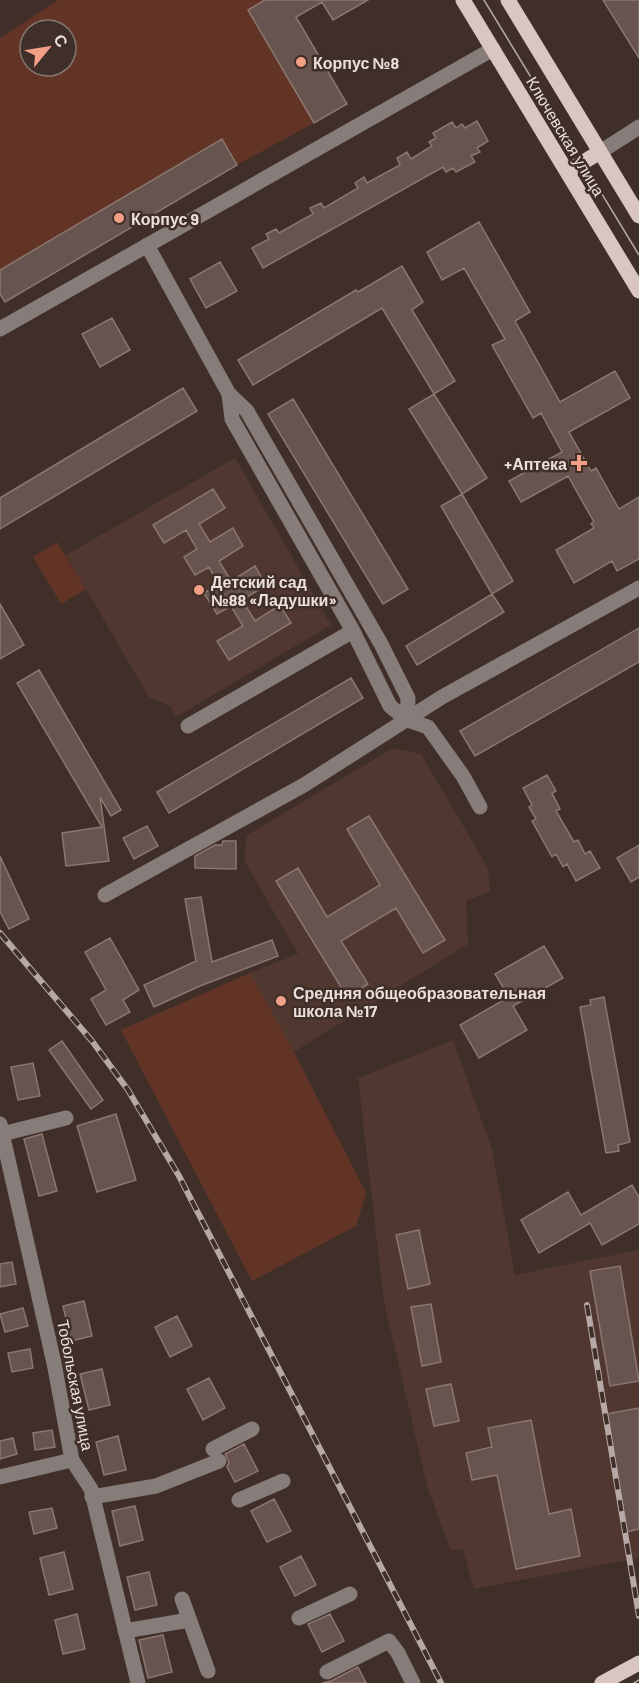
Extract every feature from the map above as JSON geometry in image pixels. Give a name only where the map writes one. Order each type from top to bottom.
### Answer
[{"type":"main road","name":"Ключевская улица","points":[[463,0],[639,291]]},
{"type":"main road","name":"Ключевская улица","points":[[508,0],[639,216]]},
{"type":"main road","points":[[567,172],[600,152]]},
{"type":"main road","points":[[603,1683],[639,1663]]},
{"type":"street","points":[[0,329],[493,49]]},
{"type":"street","points":[[600,152],[639,128]]},
{"type":"street","points":[[147,245],[230,394],[247,411],[381,644],[408,698],[407,720]]},
{"type":"street","points":[[230,394],[232,419],[353,631],[390,706],[407,720],[428,727],[463,776],[480,807]]},
{"type":"street","points":[[299,536],[314,527]]},
{"type":"street","points":[[105,895],[304,785],[442,698],[639,588]]},
{"type":"street","points":[[188,726],[353,631]]},
{"type":"street","points":[[1,1133],[66,1118]]},
{"type":"street","name":"Тобольская улица","points":[[1,1133],[54,1363],[72,1460],[90,1489],[138,1683]]},
{"type":"street","points":[[92,1497],[156,1486],[216,1455],[252,1429]]},
{"type":"street","points":[[0,1477],[72,1460]]},
{"type":"street","points":[[239,1500],[283,1481]]},
{"type":"street","points":[[299,1618],[350,1594]]},
{"type":"street","points":[[182,1599],[208,1671]]},
{"type":"street","points":[[125,1631],[189,1620]]},
{"type":"street","points":[[327,1672],[389,1641],[398,1653],[413,1683]]},
{"type":"shaded area","points":[[58,0],[265,0],[248,10],[314,123],[237,165],[221,139],[0,270],[0,38],[18,26],[18,78],[78,78],[78,18],[31,18]]},
{"type":"shaded area","name":"Детский сад №88 «Ладушки»","points":[[235,458],[331,625],[176,717],[170,706],[149,697],[66,555]]},
{"type":"shaded area","points":[[57,542],[86,589],[61,604],[33,557]]},
{"type":"shaded area","name":"Средняя общеобразовательная школа №17","points":[[393,748],[421,754],[488,868],[490,891],[466,901],[468,944],[294,1052],[366,1193],[356,1226],[252,1281],[121,1030],[298,954],[244,860],[247,835]]},
{"type":"shaded area","points":[[250,973],[294,1052],[366,1193],[356,1226],[252,1281],[121,1030]]},
{"type":"shaded area","points":[[453,1040],[492,1149],[515,1275],[639,1250],[639,1558],[474,1589],[463,1549],[451,1551],[427,1486],[384,1302],[358,1078]]},
{"type":"building","name":"Корпус №8","points":[[265,0],[368,0],[333,20],[322,2],[296,17],[347,104],[314,123],[248,10]]},
{"type":"building","points":[[603,0],[639,0],[639,58]]},
{"type":"building","points":[[477,121],[488,141],[477,148],[480,152],[471,156],[475,162],[456,172],[453,168],[446,172],[443,167],[263,268],[252,248],[269,239],[266,234],[276,229],[279,233],[313,214],[310,208],[321,203],[324,208],[358,188],[355,183],[364,177],[367,183],[400,165],[397,158],[407,152],[411,159],[432,146],[429,142],[436,138],[433,133],[452,122],[456,128],[462,124],[465,128]]},
{"type":"building","name":"Корпус 9","points":[[222,139],[237,165],[5,302],[0,294],[0,270]]},
{"type":"building","points":[[479,222],[530,312],[515,321],[560,402],[615,371],[630,398],[569,432],[591,471],[596,468],[619,509],[639,497],[639,559],[617,571],[612,561],[574,583],[556,550],[594,528],[591,524],[594,522],[568,476],[521,502],[509,481],[562,452],[541,413],[533,418],[492,345],[505,339],[464,268],[442,280],[427,252]]},
{"type":"building","points":[[220,262],[237,291],[206,308],[190,279]]},
{"type":"building","points":[[402,266],[423,302],[412,310],[455,381],[434,394],[382,308],[253,385],[238,360],[356,290],[358,292]]},
{"type":"building","points":[[112,318],[130,350],[100,367],[82,334]]},
{"type":"building","points":[[183,388],[197,411],[0,529],[0,498]]},
{"type":"building","points":[[434,394],[487,478],[462,494],[409,409]]},
{"type":"building","points":[[293,399],[408,589],[383,604],[268,414]]},
{"type":"building","points":[[213,489],[225,508],[199,524],[210,542],[233,528],[243,546],[219,561],[231,581],[255,566],[266,585],[242,600],[255,621],[280,605],[291,623],[229,660],[217,641],[243,626],[231,606],[217,614],[204,593],[219,584],[209,567],[195,575],[184,557],[197,549],[186,530],[164,543],[153,525]]},
{"type":"building","points":[[462,494],[513,581],[492,594],[441,506]]},
{"type":"building","points":[[492,594],[504,612],[417,665],[406,646]]},
{"type":"building","points":[[0,604],[24,645],[0,659]]},
{"type":"building","points":[[639,628],[639,662],[475,756],[460,731]]},
{"type":"building","points":[[39,670],[121,810],[111,816],[100,797],[109,861],[66,866],[62,833],[102,827],[17,683]]},
{"type":"building","points":[[351,678],[363,698],[169,813],[157,792]]},
{"type":"building","points":[[547,775],[556,791],[552,793],[560,809],[556,811],[574,842],[578,840],[585,854],[590,851],[600,868],[576,881],[567,864],[563,867],[556,854],[552,857],[532,821],[536,819],[529,807],[532,805],[523,788]]},
{"type":"building","points":[[369,816],[445,940],[423,953],[396,908],[341,941],[368,984],[347,997],[276,881],[298,868],[327,917],[380,885],[347,829]]},
{"type":"building","points":[[147,826],[158,846],[134,859],[123,838]]},
{"type":"building","points":[[223,841],[236,841],[236,869],[195,868],[195,856],[215,845],[222,845]]},
{"type":"building","points":[[639,845],[639,877],[631,882],[617,858]]},
{"type":"building","points":[[0,856],[29,919],[9,929],[0,912]]},
{"type":"building","points":[[201,897],[212,962],[272,940],[278,956],[200,986],[154,1007],[144,985],[196,961],[185,899]]},
{"type":"building","points":[[110,938],[139,990],[123,1000],[130,1012],[106,1025],[91,999],[106,990],[85,952]]},
{"type":"building","points":[[544,946],[563,978],[513,1006],[527,1030],[479,1058],[460,1025],[509,997],[495,974]]},
{"type":"building","points":[[604,997],[630,1142],[618,1145],[619,1151],[606,1153],[580,1007],[591,1005],[590,1000]]},
{"type":"building","points":[[62,1041],[103,1100],[91,1109],[49,1050]]},
{"type":"building","points":[[33,1063],[40,1096],[18,1100],[11,1067]]},
{"type":"building","points":[[116,1114],[136,1180],[97,1192],[77,1126]]},
{"type":"building","points":[[42,1134],[57,1191],[39,1196],[24,1139]]},
{"type":"building","points":[[632,1185],[639,1197],[639,1224],[602,1245],[590,1223],[539,1253],[521,1220],[568,1192],[581,1215]]},
{"type":"building","points":[[419,1230],[430,1284],[408,1289],[396,1235]]},
{"type":"building","points":[[12,1262],[16,1284],[0,1287],[0,1264]]},
{"type":"building","points":[[620,1266],[639,1381],[610,1386],[590,1271]]},
{"type":"building","points":[[84,1301],[92,1336],[71,1341],[63,1306]]},
{"type":"building","points":[[431,1304],[441,1362],[422,1366],[411,1307]]},
{"type":"building","points":[[23,1308],[28,1326],[5,1332],[0,1314]]},
{"type":"building","points":[[177,1316],[192,1346],[170,1357],[155,1327]]},
{"type":"building","points":[[30,1349],[33,1368],[12,1372],[8,1353]]},
{"type":"building","points":[[102,1369],[110,1405],[89,1410],[80,1374]]},
{"type":"building","points":[[209,1378],[225,1408],[203,1420],[187,1389]]},
{"type":"building","points":[[451,1384],[459,1421],[434,1426],[426,1389]]},
{"type":"building","points":[[639,1408],[639,1529],[626,1532],[606,1414]]},
{"type":"building","points":[[531,1420],[549,1514],[571,1509],[580,1556],[516,1569],[497,1475],[472,1480],[466,1453],[492,1447],[488,1428]]},
{"type":"building","points":[[52,1430],[55,1447],[35,1450],[33,1433]]},
{"type":"building","points":[[118,1436],[126,1470],[104,1475],[96,1442]]},
{"type":"building","points":[[13,1438],[17,1454],[0,1459],[0,1441]]},
{"type":"building","points":[[244,1444],[258,1471],[235,1482],[227,1467],[229,1462],[225,1454]]},
{"type":"building","points":[[274,1499],[291,1531],[267,1542],[251,1511]]},
{"type":"building","points":[[135,1506],[143,1540],[120,1546],[112,1511]]},
{"type":"building","points":[[52,1508],[57,1528],[34,1534],[29,1512]]},
{"type":"building","points":[[64,1552],[73,1589],[49,1595],[40,1558]]},
{"type":"building","points":[[301,1556],[316,1585],[295,1596],[280,1567]]},
{"type":"building","points":[[149,1572],[157,1605],[135,1610],[127,1577]]},
{"type":"building","points":[[77,1614],[85,1649],[63,1654],[55,1620]]},
{"type":"building","points":[[330,1614],[344,1641],[322,1652],[308,1624]]},
{"type":"building","points":[[163,1635],[172,1672],[148,1678],[139,1640]]},
{"type":"building","points":[[358,1667],[366,1683],[322,1683],[331,1681]]},
{"type":"tram line","points":[[484,0],[639,255]]},
{"type":"tram line","points":[[634,1683],[639,1680]]},
{"type":"railway","points":[[0,933],[92,1041],[128,1090],[179,1176],[441,1683]]},
{"type":"railway","points":[[587,1305],[639,1616]]},
{"type":"place","name":"Корпус №8","points":[[301,62]]},
{"type":"place","name":"Корпус 9","points":[[119,218]]},
{"type":"place","name":"+Аптека","points":[[579,463]]},
{"type":"place","name":"Детский сад №88 «Ладушки»","points":[[199,590]]},
{"type":"place","name":"Средняя общеобразовательная школа №17","points":[[281,1001]]}]
